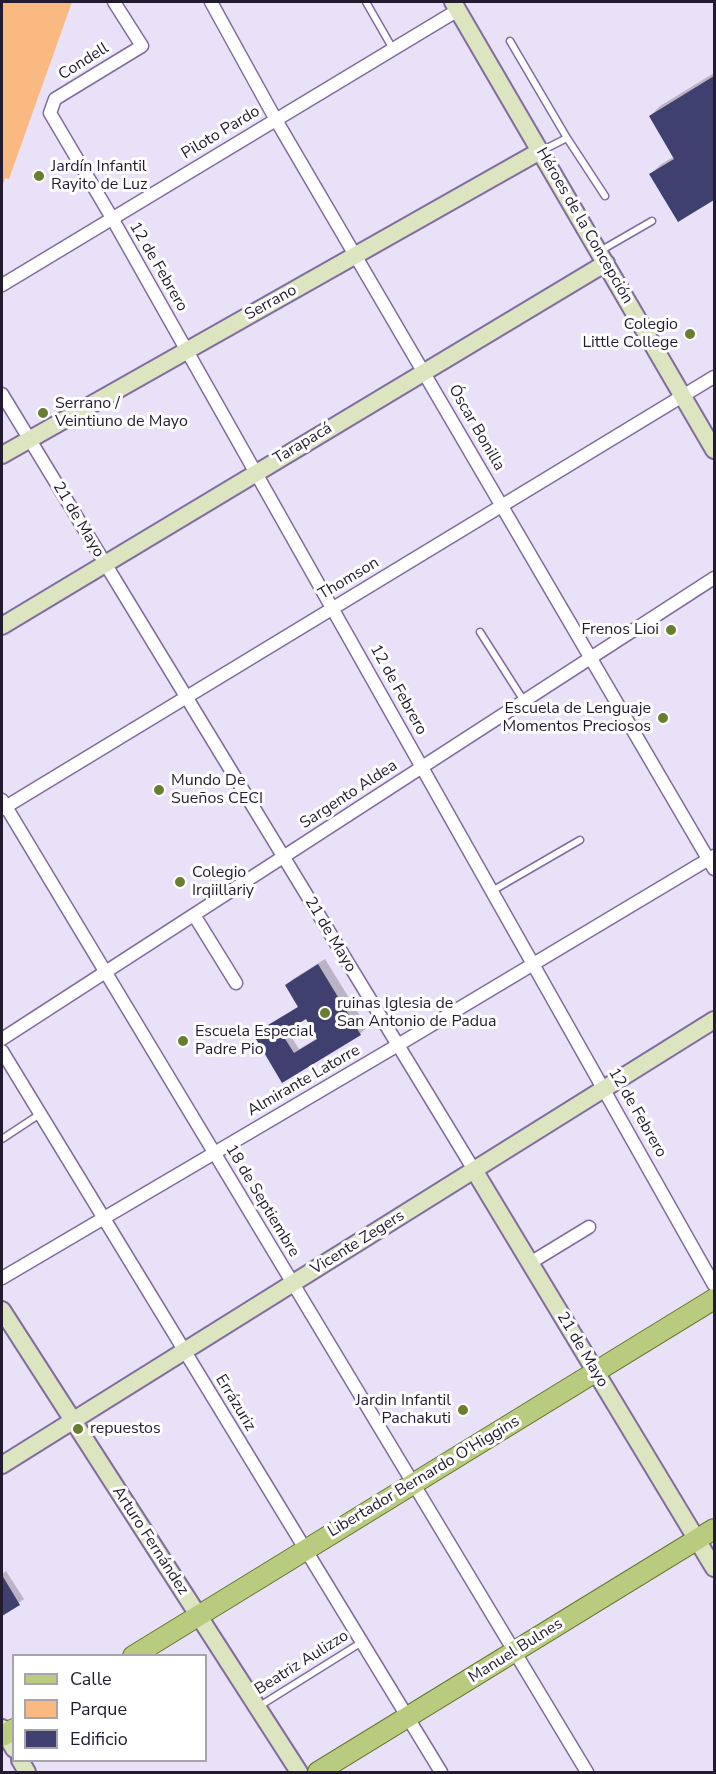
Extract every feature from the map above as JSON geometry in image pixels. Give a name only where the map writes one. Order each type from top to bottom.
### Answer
[{"type":"main road","name":"Libertador Bernardo O'Higgins","points":[[136,1654],[714,1299]]},
{"type":"main road","name":"Manuel Bulnes","points":[[318,1773],[714,1529]]},
{"type":"street","name":"Condell","points":[[50,113],[55,99],[142,46],[114,2]]},
{"type":"street","name":"Óscar Bonilla","points":[[211,2],[276,120],[591,658],[713,861]]},
{"type":"street","name":"Piloto Pardo","points":[[2,285],[393,50],[455,6]]},
{"type":"street","name":"Héroes de la Concepción","points":[[455,6],[714,450]]},
{"type":"street","name":"12 de Febrero","points":[[50,113],[112,218],[714,1285]]},
{"type":"street","name":"Serrano","points":[[2,455],[540,151]]},
{"type":"street","name":"Tarapacá","points":[[2,626],[424,372],[603,257]]},
{"type":"street","name":"Thomson","points":[[3,805],[186,697],[714,377]]},
{"type":"street","name":"21 de Mayo","points":[[2,394],[714,1568]]},
{"type":"street","name":"Sargento Aldea","points":[[2,1040],[714,578]]},
{"type":"street","name":"18 de Septiembre","points":[[3,805],[586,1773]]},
{"type":"street","name":"Almirante Latorre","points":[[2,1278],[533,964],[713,861]]},
{"type":"street","points":[[194,915],[236,983]]},
{"type":"street","name":"Vicente Zegers","points":[[2,1465],[714,1020]]},
{"type":"street","name":"Errázuriz","points":[[2,1051],[441,1773]]},
{"type":"street","points":[[530,1263],[589,1227]]},
{"type":"street","name":"Arturo Fernández","points":[[2,1310],[299,1773]]},
{"type":"lane","points":[[366,2],[393,50]]},
{"type":"lane","points":[[510,41],[567,138],[605,196]]},
{"type":"lane","points":[[540,151],[567,138]]},
{"type":"lane","points":[[603,257],[652,221]]},
{"type":"lane","points":[[480,632],[525,701]]},
{"type":"lane","points":[[492,891],[580,840]]},
{"type":"lane","points":[[2,1139],[40,1114]]},
{"type":"lane","name":"Beatriz Aulizzo","points":[[257,1707],[362,1642]]},
{"type":"green space","points":[[2,2],[72,2],[9,179],[5,178],[2,188]]},
{"type":"building","points":[[714,76],[714,200],[678,222],[649,174],[674,159],[649,116]]},
{"type":"building","points":[[318,964],[361,1035],[282,1083],[253,1034],[298,1007],[285,985]],"holes":[[[306,1019],[317,1039],[294,1053],[282,1034]]]},
{"type":"building","points":[[2,1575],[20,1605],[2,1616]]},
{"type":"place","name":"Jardín Infantil Rayito de Luz","points":[[39,176]]},
{"type":"place","name":"Colegio Little College","points":[[690,334]]},
{"type":"place","name":"Serrano / Veintiuno de Mayo","points":[[43,413]]},
{"type":"place","name":"Frenos Lioi","points":[[671,630]]},
{"type":"place","name":"Escuela de Lenguaje Momentos Preciosos","points":[[663,718]]},
{"type":"place","name":"Mundo De Sueños CECI","points":[[159,790]]},
{"type":"place","name":"Colegio Irqiillariy","points":[[180,882]]},
{"type":"place","name":"ruinas Iglesia de San Antonio de Padua","points":[[325,1013]]},
{"type":"place","name":"Escuela Especial Padre Pio","points":[[183,1041]]},
{"type":"place","name":"Jardin Infantil Pachakuti","points":[[463,1410]]},
{"type":"place","name":"repuestos","points":[[78,1429]]}]
